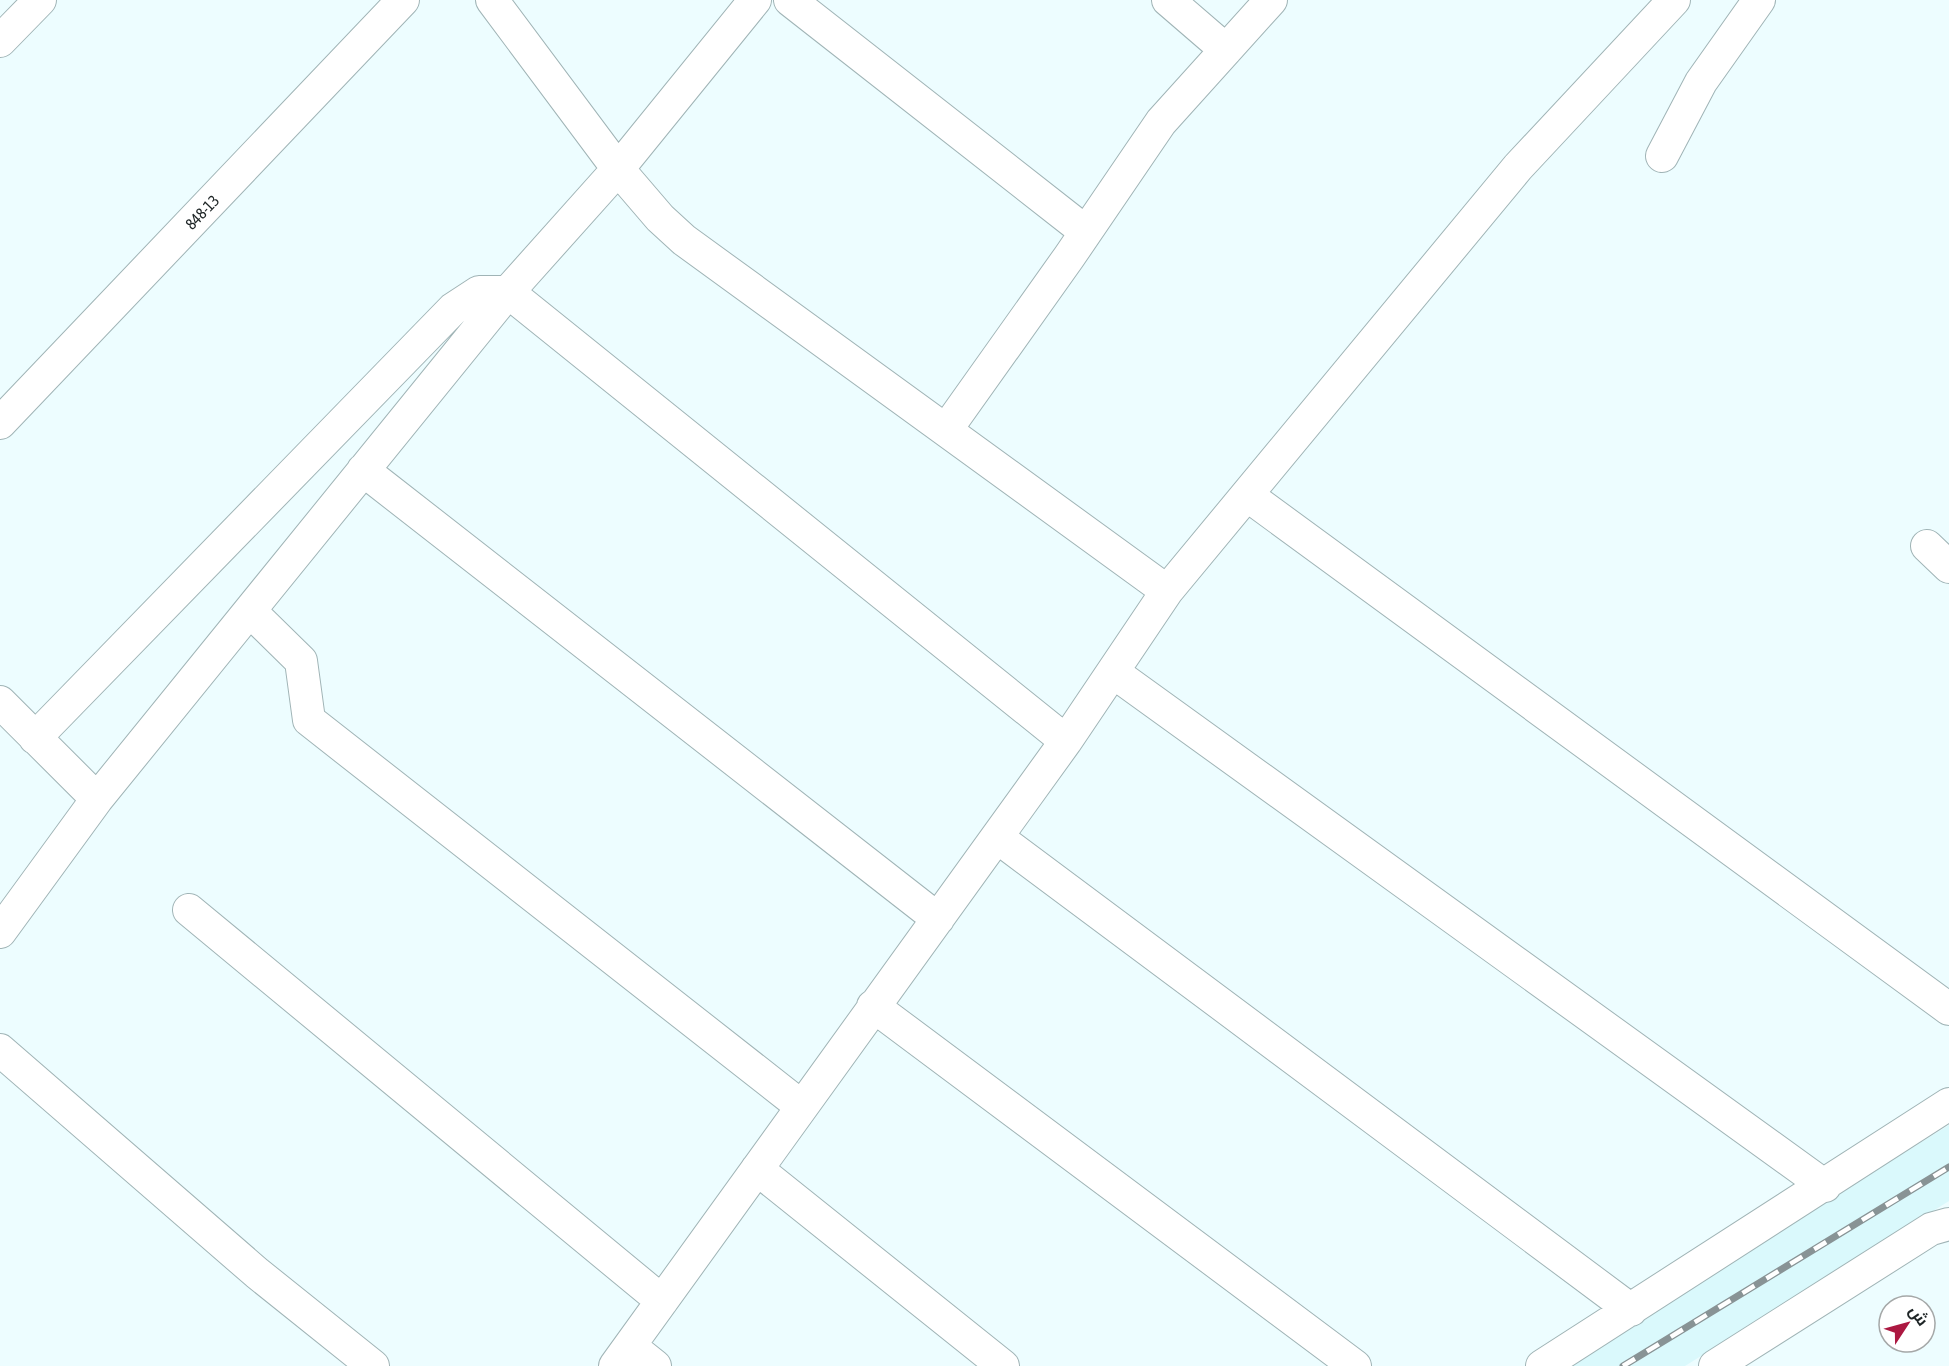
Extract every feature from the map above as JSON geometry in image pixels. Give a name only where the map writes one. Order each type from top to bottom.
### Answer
[{"type":"street","points":[[0,41],[40,0]]},
{"type":"street","name":"848-13","points":[[0,423],[403,0]]},
{"type":"street","points":[[492,0],[618,169],[660,218],[684,240],[1167,591]]},
{"type":"street","points":[[0,932],[97,799],[363,470],[508,292],[618,169],[755,0]]},
{"type":"street","points":[[790,0],[1086,232]]},
{"type":"street","points":[[1168,0],[1226,50]]},
{"type":"street","points":[[946,430],[1161,122],[1271,0]]},
{"type":"street","points":[[655,1366],[622,1356],[873,1006],[998,837],[1167,591],[1518,167],[1674,0]]},
{"type":"street","points":[[1662,156],[1701,82],[1759,0]]},
{"type":"street","points":[[36,738],[453,309],[479,291],[508,292],[1066,741]]},
{"type":"street","points":[[363,470],[938,920]]},
{"type":"street","points":[[1247,495],[1949,1009]]},
{"type":"street","points":[[250,610],[301,662],[309,720],[801,1106]]},
{"type":"street","points":[[1113,672],[1825,1186]]},
{"type":"street","points":[[0,702],[97,799]]},
{"type":"street","points":[[998,837],[1631,1310]]},
{"type":"street","points":[[189,910],[662,1301]]},
{"type":"street","points":[[873,1006],[1355,1366]]},
{"type":"street","points":[[0,1050],[257,1273],[373,1366]]},
{"type":"street","points":[[1542,1366],[1825,1186],[1949,1104]]},
{"type":"street","points":[[757,1169],[1003,1366]]},
{"type":"street","points":[[1715,1366],[1931,1229],[1949,1224]]},
{"type":"shaded area","points":[[1949,1125],[1949,1201],[1685,1366],[1559,1366]]},
{"type":"railway","points":[[1623,1366],[1949,1167]]}]
